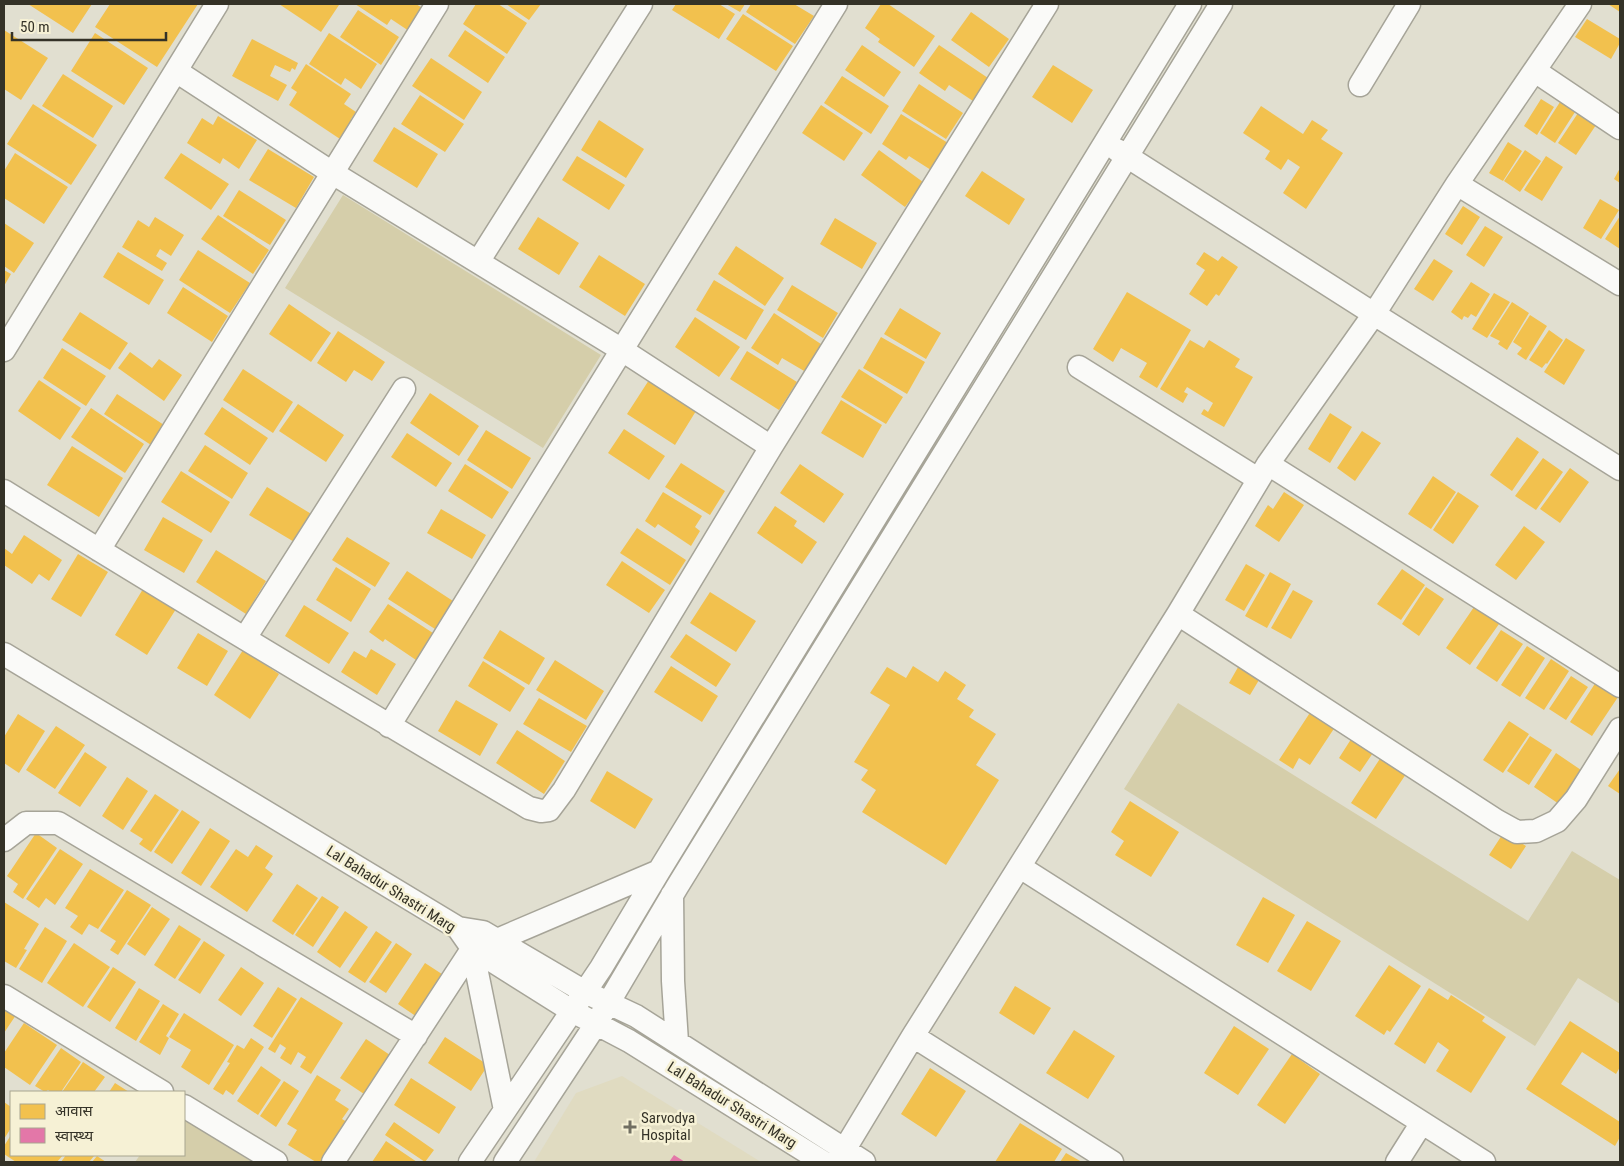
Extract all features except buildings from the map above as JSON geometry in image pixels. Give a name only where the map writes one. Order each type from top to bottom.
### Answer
[{"type":"street","points":[[4,350],[218,4]]},
{"type":"street","points":[[99,550],[331,172],[437,4]]},
{"type":"street","points":[[478,262],[641,4]]},
{"type":"street","points":[[389,726],[836,4]]},
{"type":"street","points":[[4,491],[389,726],[529,808],[541,812],[549,810],[564,790],[771,447],[1047,4]]},
{"type":"street","points":[[470,1162],[585,992],[1190,4]]},
{"type":"street","points":[[1360,85],[1409,4]]},
{"type":"street","points":[[840,1156],[913,1036],[1178,614],[1263,472],[1374,314],[1457,184],[1580,4]]},
{"type":"street","points":[[505,1162],[596,1024],[672,894],[1128,157],[1211,8]]},
{"type":"street","points":[[176,71],[331,172],[622,350],[771,447]]},
{"type":"street","points":[[1535,71],[1620,128]]},
{"type":"street","points":[[1106,143],[1620,469]]},
{"type":"street","points":[[1457,184],[1620,284]]},
{"type":"street","points":[[1079,367],[1263,472],[1620,686]]},
{"type":"street","points":[[245,638],[404,389]]},
{"type":"street","points":[[938,414],[960,428]]},
{"type":"street","points":[[818,610],[840,623]]},
{"type":"street","points":[[1178,614],[1497,821],[1517,832],[1536,831],[1558,821],[1576,799],[1620,729]]},
{"type":"street","name":"Lal Bahadur Shastri Marg","points":[[4,654],[458,928],[484,940],[572,1011],[635,1044],[823,1162]]},
{"type":"street","points":[[4,840],[26,823],[58,823],[416,1036]]},
{"type":"street","points":[[1020,867],[1421,1124],[1484,1162]]},
{"type":"street","points":[[333,1162],[416,1036],[484,940],[659,871]]},
{"type":"street","points":[[672,894],[673,981],[677,1042]]},
{"type":"street","points":[[484,940],[636,1016],[677,1042],[840,1156],[864,1162]]},
{"type":"street","points":[[484,940],[505,1110]]},
{"type":"street","points":[[4,996],[160,1091]]},
{"type":"street","points":[[913,1036],[1112,1162]]},
{"type":"street","points":[[185,1107],[276,1162]]},
{"type":"street","points":[[1397,1162],[1421,1124]]},
{"type":"shaded area","points":[[343,195],[601,355],[543,448],[285,288]]},
{"type":"shaded area","points":[[1178,703],[1528,921],[1572,851],[1620,880],[1620,1004],[1578,978],[1535,1046],[1124,789]]},
{"type":"shaded area","name":"Sarvodya Hospital","points":[[622,1076],[761,1162],[534,1162],[576,1093]]},
{"type":"shaded area","points":[[185,1120],[252,1162],[135,1162],[139,1156],[185,1156]]},
{"type":"place","name":"Sarvodya Hospital","points":[[630,1127]]}]
